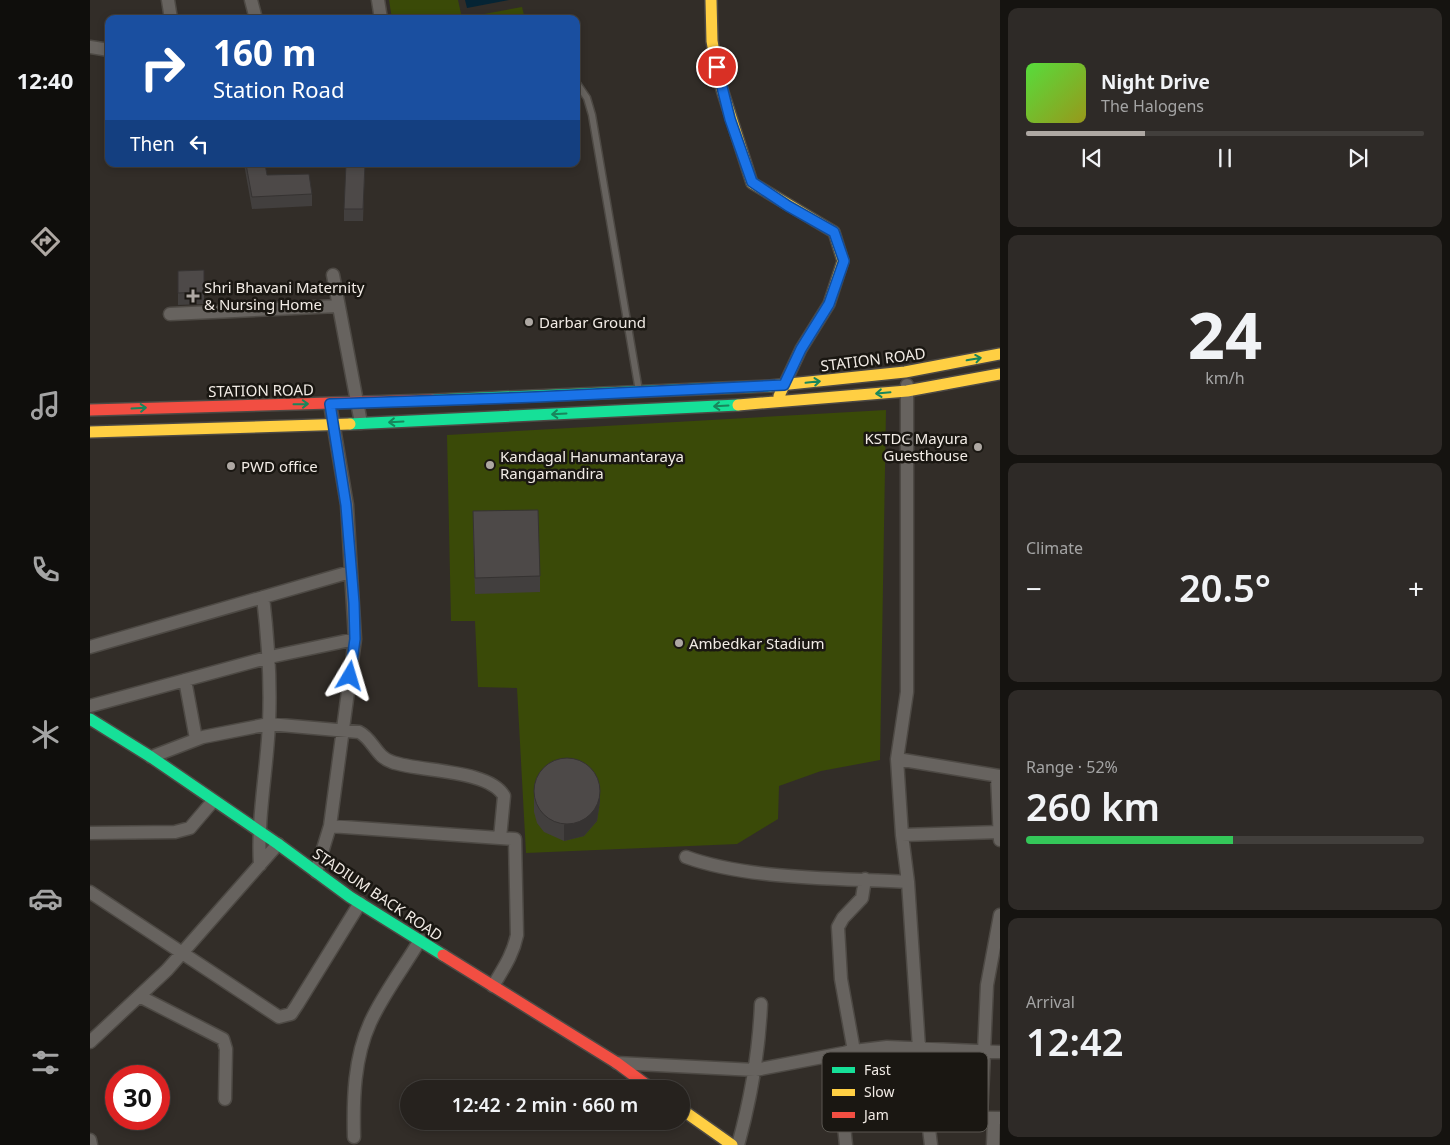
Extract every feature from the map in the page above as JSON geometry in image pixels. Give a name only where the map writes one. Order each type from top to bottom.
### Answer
[{"type":"main road","points":[[711,0],[712,40],[719,80],[752,182],[788,206],[834,232],[844,261],[829,304],[801,349],[776,403]]},
{"type":"main road","name":"STATION ROAD","points":[[90,410],[358,403],[784,385],[905,372],[1000,354]]},
{"type":"main road","points":[[90,432],[361,424],[776,403],[908,391],[1000,374]]},
{"type":"main road","name":"STADIUM BACK ROAD","points":[[91,720],[151,757],[360,903],[617,1064],[639,1080]]},
{"type":"main road","points":[[690,1115],[732,1145]]},
{"type":"street","points":[[168,0],[170,15]]},
{"type":"street","points":[[252,0],[255,15]]},
{"type":"street","points":[[378,0],[380,15]]},
{"type":"street","points":[[90,47],[105,49]]},
{"type":"street","points":[[333,275],[361,424]]},
{"type":"street","points":[[170,314],[338,306]]},
{"type":"street","points":[[905,372],[908,391],[907,692],[898,759],[919,1052]]},
{"type":"street","points":[[316,872],[330,826],[355,639],[346,505],[330,404]]},
{"type":"street","points":[[90,647],[350,572]]},
{"type":"street","points":[[260,864],[258,832],[264,794],[269,724],[270,657],[263,597]]},
{"type":"street","points":[[90,706],[270,657],[355,639]]},
{"type":"street","points":[[184,680],[196,739]]},
{"type":"street","points":[[91,720],[106,702]]},
{"type":"street","points":[[151,757],[196,739],[269,724],[359,732],[367,736],[379,754],[391,762],[450,772],[493,785],[501,790],[504,796],[500,838]]},
{"type":"street","points":[[898,759],[999,776],[1000,840]]},
{"type":"street","points":[[90,833],[175,832],[190,828],[213,800]]},
{"type":"street","points":[[330,826],[512,838],[517,844],[517,935],[512,954],[493,986]]},
{"type":"street","points":[[902,835],[1000,832]]},
{"type":"street","points":[[90,1042],[184,952],[278,844]]},
{"type":"street","points":[[686,857],[712,866],[764,873],[908,882]]},
{"type":"street","points":[[865,879],[862,898],[843,918],[838,928],[841,979],[850,1052],[887,1047],[1000,1052]]},
{"type":"street","points":[[90,892],[184,952],[274,1014],[285,1016],[290,1014],[297,1005],[360,903]]},
{"type":"street","points":[[982,1050],[987,986],[1000,916]]},
{"type":"street","points":[[354,1137],[354,1101],[364,1040],[370,1022],[420,940]]},
{"type":"street","points":[[987,986],[1000,986]]},
{"type":"street","points":[[139,996],[223,1039],[226,1049],[225,1100]]},
{"type":"street","points":[[738,1145],[749,1108],[759,1050],[762,1004]]},
{"type":"street","points":[[617,1064],[755,1070],[822,1057]]},
{"type":"street","points":[[988,1095],[993,1145]]},
{"type":"street","points":[[845,1132],[846,1145]]},
{"type":"street","points":[[930,1132],[931,1145]]},
{"type":"street","points":[[90,1140],[90,1145]]},
{"type":"lane","points":[[580,88],[587,98],[592,115],[639,392]]},
{"type":"green space","points":[[389,0],[458,0],[461,15],[391,15]]},
{"type":"green space","points":[[522,7],[524,15],[478,15]]},
{"type":"green space","name":"Ambedkar Stadium","points":[[886,410],[880,760],[821,771],[779,786],[778,819],[737,844],[526,853],[517,688],[478,687],[475,621],[451,621],[447,435]]},
{"type":"water","points":[[465,0],[509,0],[467,8]]},
{"type":"building","points":[[247,167],[266,167],[267,175],[309,174],[312,194],[252,197]]},
{"type":"building","points":[[346,167],[365,167],[363,209],[344,209]]},
{"type":"building","points":[[204,270],[204,292],[178,293],[178,271]]},
{"type":"building","points":[[538,510],[540,576],[475,578],[473,511]]},
{"type":"building","points":[[567,758],[580,761],[590,768],[597,778],[600,791],[597,804],[590,814],[580,821],[567,824],[554,821],[544,814],[537,804],[534,791],[537,778],[544,768],[554,761]]},
{"type":"traffic: fast","points":[[433,400],[770,386]]},
{"type":"traffic: fast","points":[[350,424],[738,405]]},
{"type":"traffic: fast","points":[[90,719],[151,757],[278,844],[350,897],[443,955]]},
{"type":"traffic: slow","points":[[711,0],[712,41],[719,80],[752,183],[834,232],[843,261],[829,304],[801,349],[779,396]]},
{"type":"traffic: slow","points":[[770,386],[905,372],[1000,354]]},
{"type":"traffic: slow","points":[[738,405],[907,391],[1000,374]]},
{"type":"traffic: slow","points":[[90,432],[350,424]]},
{"type":"traffic: slow","points":[[690,1115],[732,1145]]},
{"type":"traffic: jam","points":[[90,410],[433,400]]},
{"type":"traffic: jam","points":[[443,955],[617,1063],[640,1080]]},
{"type":"place","name":"Shri Bhavani Maternity & Nursing Home","points":[[193,296]]},
{"type":"place","name":"Darbar Ground","points":[[529,322]]},
{"type":"place","name":"KSTDC Mayura Guesthouse","points":[[978,447]]},
{"type":"place","name":"Kandagal Hanumantaraya Rangamandira","points":[[490,465]]},
{"type":"place","name":"PWD office","points":[[231,466]]},
{"type":"place","name":"Ambedkar Stadium","points":[[679,643]]},
{"type":"route","points":[[350,676],[355,639],[354,603],[346,505],[330,404],[536,397],[784,385],[801,349],[829,304],[844,261],[834,232],[788,206],[752,182],[730,119],[717,67]]}]
